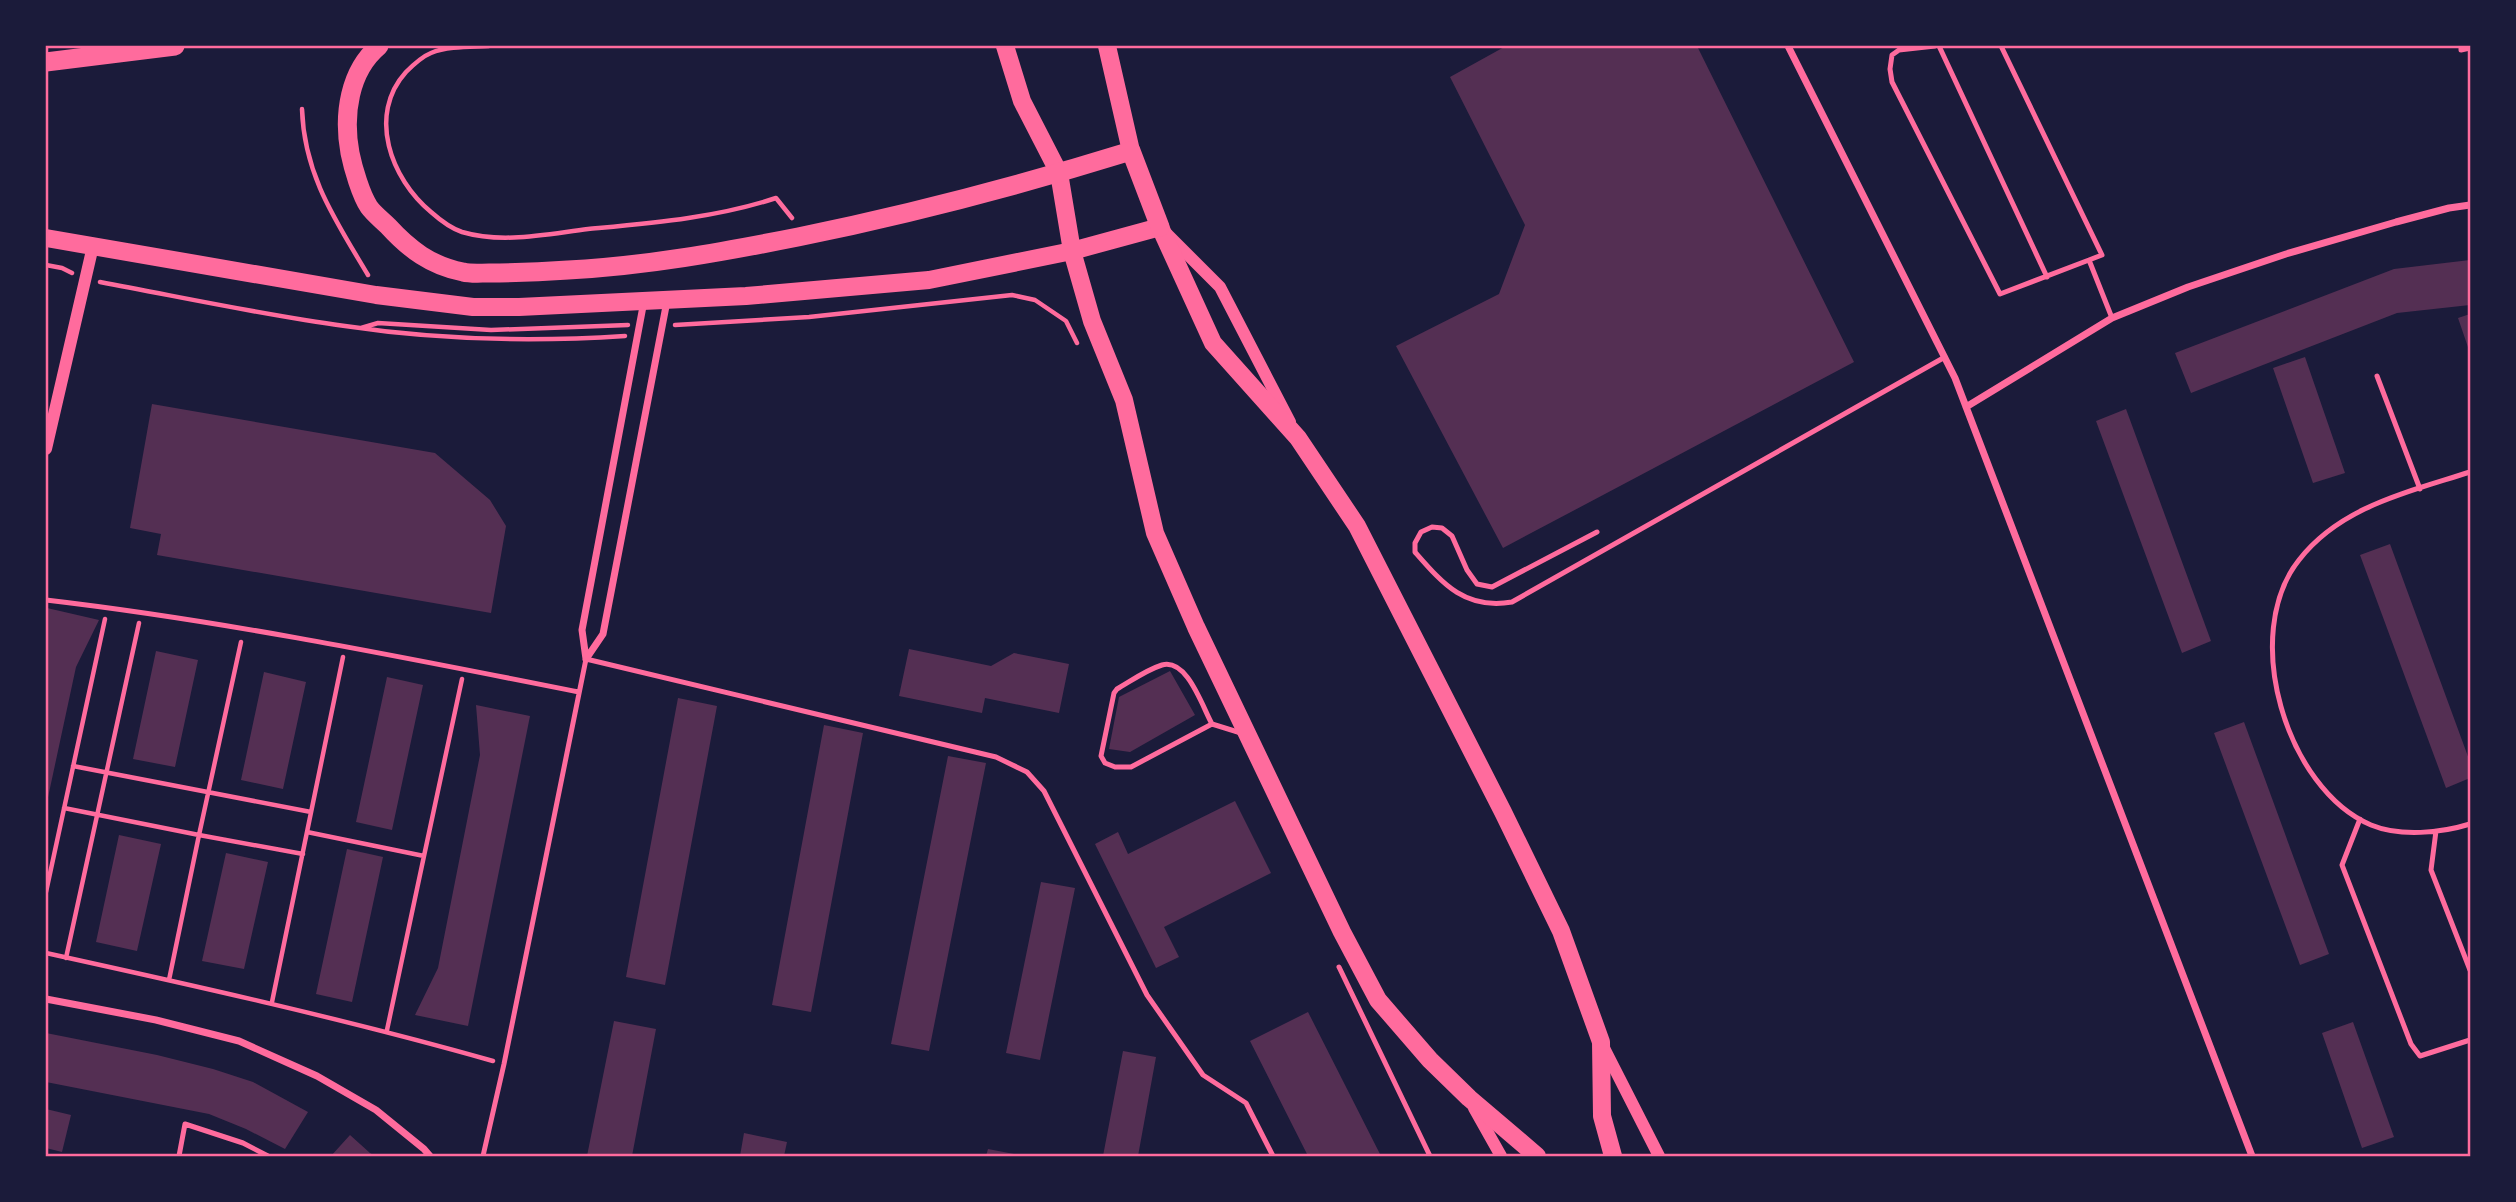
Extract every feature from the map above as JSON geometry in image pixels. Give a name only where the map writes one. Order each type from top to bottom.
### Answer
[{"type":"highway","points":[[50,61],[175,46]]},
{"type":"highway","points":[[379,46],[370,53],[358,72],[348,113],[350,152],[369,208],[403,243],[426,260],[464,273],[521,273],[615,267],[715,254],[873,222],[1059,173],[1131,151],[1160,226]]},
{"type":"main road","points":[[1009,46],[1022,101],[1059,173],[1072,251],[1092,321],[1124,400],[1155,533],[1248,735],[1342,932],[1378,1000],[1430,1060],[1537,1157]]},
{"type":"main road","points":[[1107,46],[1131,151]]},
{"type":"main road","points":[[46,238],[297,282],[473,307],[746,296],[929,280],[1072,251],[1160,226],[1213,343],[1298,438],[1357,526],[1561,931],[1601,1042],[1602,1116],[1613,1157]]},
{"type":"street","points":[[1788,46],[1945,357],[1966,407],[2252,1157]]},
{"type":"street","points":[[1966,407],[2112,318],[2188,287],[2286,254],[2396,222],[2470,205]]},
{"type":"street","points":[[1160,226],[1220,287],[1298,438]]},
{"type":"street","points":[[46,449],[93,246]]},
{"type":"street","points":[[586,659],[603,634],[667,299]]},
{"type":"street","points":[[586,659],[582,630],[645,301]]},
{"type":"street","points":[[46,999],[156,1020],[239,1041],[317,1076],[376,1110],[430,1157]]},
{"type":"street","points":[[1601,1042],[1659,1157]]},
{"type":"street","points":[[1469,1098],[1502,1157]]},
{"type":"lane","points":[[2001,46],[2102,255],[2047,277],[2000,295],[1892,82],[1892,55],[1899,50],[1937,46],[2047,277]]},
{"type":"lane","points":[[2461,46],[2461,50],[2470,48]]},
{"type":"lane","points":[[2089,260],[2112,318]]},
{"type":"lane","points":[[1597,532],[1492,587],[1477,584],[1467,570],[1452,536],[1442,528],[1432,527],[1421,532],[1415,543],[1415,552],[1440,581],[1471,601],[1494,605],[1512,602],[1945,357]]},
{"type":"lane","points":[[2377,376],[2420,489]]},
{"type":"lane","points":[[2470,472],[2369,505],[2320,539],[2298,560],[2285,584],[2276,607],[2272,637],[2281,707],[2291,737],[2306,768],[2329,796],[2374,826],[2403,831],[2435,831],[2470,824]]},
{"type":"lane","points":[[46,600],[141,611],[579,692]]},
{"type":"lane","points":[[492,1157],[483,1154],[504,1064],[586,659],[996,757],[1027,772],[1044,791],[1147,995],[1203,1075],[1246,1103],[1273,1157]]},
{"type":"lane","points":[[1212,724],[1186,674],[1174,665],[1159,666],[1114,693],[1101,756],[1105,763],[1115,767],[1131,766],[1212,724],[1248,735]]},
{"type":"lane","points":[[2360,819],[2342,865],[2411,1044],[2420,1056],[2470,1040]]},
{"type":"lane","points":[[2435,831],[2431,870],[2470,970]]},
{"type":"lane","points":[[1339,967],[1430,1157]]},
{"type":"lane","points":[[179,1157],[185,1124],[243,1143],[268,1157]]},
{"type":"path","points":[[489,46],[431,53],[398,82],[391,93],[386,133],[396,168],[421,204],[443,222],[460,231],[482,236],[533,236],[720,214],[776,198],[805,236]]},
{"type":"path","points":[[302,109],[305,141],[319,187],[329,211],[370,278]]},
{"type":"path","points":[[46,265],[62,268],[85,280],[361,328],[499,339],[638,335]]},
{"type":"path","points":[[663,326],[809,317],[1012,295],[1035,300],[1066,321],[1077,343]]},
{"type":"path","points":[[46,892],[107,607]]},
{"type":"path","points":[[66,958],[141,611]]},
{"type":"path","points":[[169,980],[244,629]]},
{"type":"path","points":[[272,1002],[345,647]]},
{"type":"path","points":[[387,1030],[464,670]]},
{"type":"path","points":[[73,766],[311,812]]},
{"type":"path","points":[[64,808],[303,854]]},
{"type":"path","points":[[307,832],[424,856]]},
{"type":"path","points":[[46,953],[272,1002],[387,1030],[504,1064]]},
{"type":"building","points":[[1506,46],[1697,46],[1854,362],[1503,548],[1396,346],[1499,294],[1525,225],[1450,77]]},
{"type":"building","points":[[2470,260],[2470,305],[2397,313],[2191,393],[2175,353],[2394,269]]},
{"type":"building","points":[[2470,314],[2470,353],[2458,318]]},
{"type":"building","points":[[2305,357],[2345,473],[2313,483],[2273,368]]},
{"type":"building","points":[[152,404],[435,453],[490,500],[506,526],[491,613],[157,555],[161,534],[130,528]]},
{"type":"building","points":[[2126,409],[2211,641],[2182,653],[2096,421]]},
{"type":"building","points":[[2390,544],[2470,762],[2470,778],[2446,788],[2360,555]]},
{"type":"building","points":[[47,608],[99,620],[76,667],[47,802]]},
{"type":"building","points":[[909,649],[991,666],[1014,653],[1069,664],[1059,713],[985,698],[982,713],[899,696]]},
{"type":"building","points":[[156,651],[198,660],[175,767],[133,759]]},
{"type":"building","points":[[1170,671],[1195,715],[1130,752],[1109,749],[1119,697]]},
{"type":"building","points":[[264,672],[306,682],[283,789],[241,780]]},
{"type":"building","points":[[387,677],[423,685],[392,830],[356,822]]},
{"type":"building","points":[[678,698],[717,706],[665,985],[626,977]]},
{"type":"building","points":[[476,705],[530,716],[468,1026],[415,1015],[438,968],[480,755]]},
{"type":"building","points":[[2244,722],[2329,954],[2300,965],[2214,733]]},
{"type":"building","points":[[824,725],[863,733],[811,1012],[772,1005]]},
{"type":"building","points":[[948,756],[986,763],[929,1051],[891,1044]]},
{"type":"building","points":[[1235,801],[1271,873],[1164,927],[1179,957],[1156,968],[1095,844],[1118,832],[1128,854]]},
{"type":"building","points":[[119,835],[161,844],[137,951],[96,942]]},
{"type":"building","points":[[347,849],[383,857],[352,1002],[316,994]]},
{"type":"building","points":[[226,853],[268,862],[244,969],[202,961]]},
{"type":"building","points":[[1041,882],[1075,888],[1040,1060],[1006,1053]]},
{"type":"building","points":[[1308,1012],[1381,1156],[1308,1156],[1250,1041]]},
{"type":"building","points":[[614,1021],[656,1029],[632,1156],[587,1156]]},
{"type":"building","points":[[2353,1022],[2394,1137],[2362,1148],[2322,1033]]},
{"type":"building","points":[[46,1033],[213,1069],[253,1082],[308,1112],[285,1149],[209,1114],[46,1082]]},
{"type":"building","points":[[1123,1051],[1156,1057],[1138,1156],[1103,1156]]},
{"type":"building","points":[[46,1109],[71,1115],[62,1152],[46,1148]]},
{"type":"building","points":[[744,1133],[787,1142],[784,1156],[740,1156]]},
{"type":"building","points":[[350,1135],[370,1153],[375,1156],[331,1156]]},
{"type":"building","points":[[988,1149],[1019,1155],[1019,1156],[986,1156]]}]
